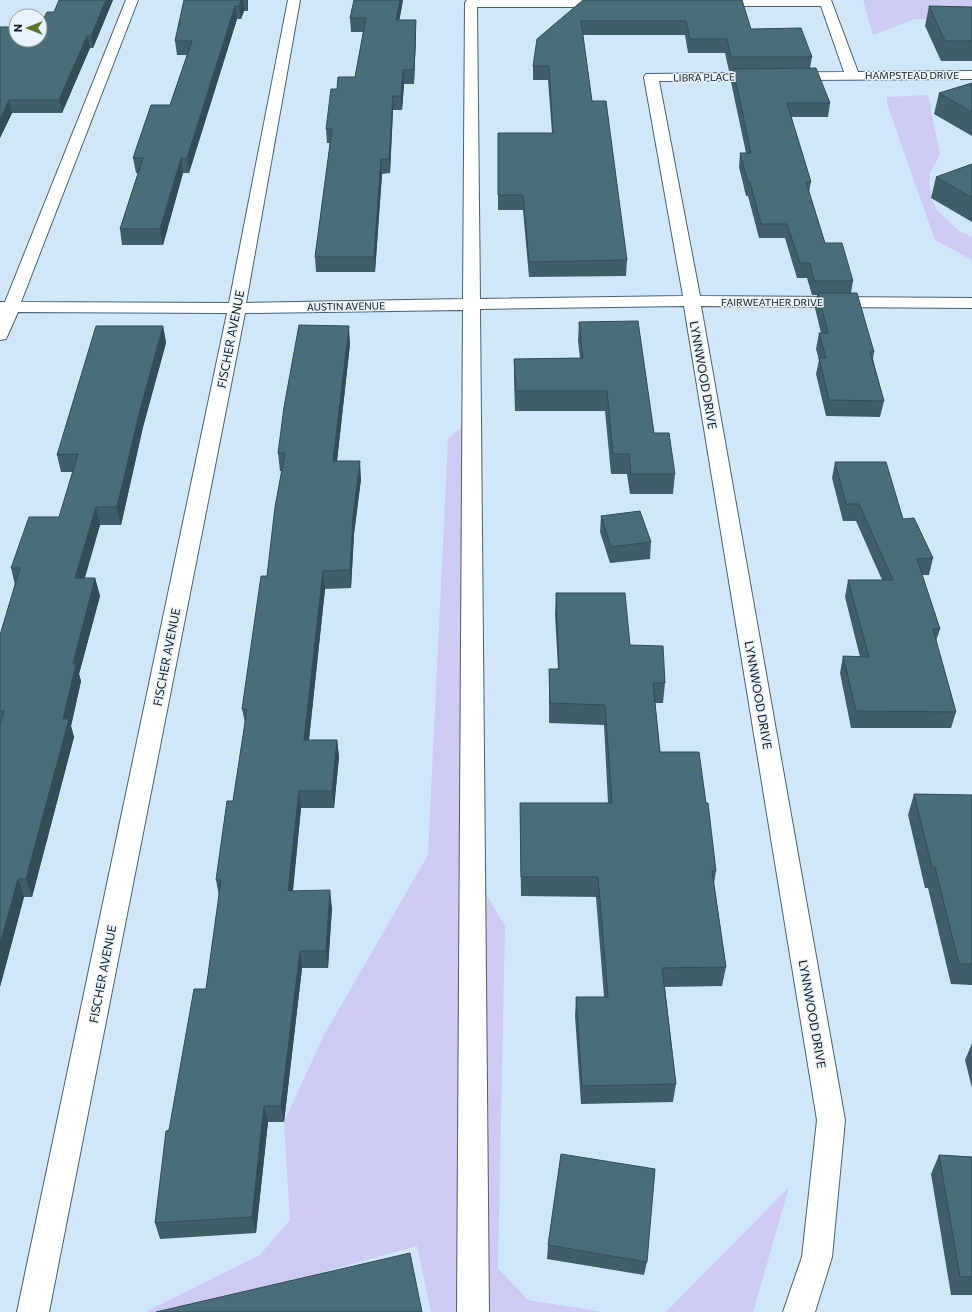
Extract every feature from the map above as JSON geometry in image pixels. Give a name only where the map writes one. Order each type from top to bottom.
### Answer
[{"type":"street","points":[[0,335],[6,307],[132,0]]},
{"type":"street","name":"FISCHER AVENUE","points":[[33,1312],[237,308],[294,0]]},
{"type":"street","points":[[699,2],[825,1],[852,75]]},
{"type":"street","points":[[473,1312],[471,3],[620,2]]},
{"type":"street","name":"HAMPSTEAD DRIVE","points":[[852,75],[972,76]]},
{"type":"street","name":"LIBRA PLACE","points":[[651,77],[852,75]]},
{"type":"street","name":"LYNNWOOD DRIVE","points":[[651,77],[692,301],[831,1120],[817,1257],[799,1312]]},
{"type":"street","name":"AUSTIN AVENUE","points":[[6,307],[237,308],[692,301]]},
{"type":"street","name":"FAIRWEATHER DRIVE","points":[[692,301],[972,303]]},
{"type":"shaded area","points":[[863,0],[972,0],[972,20],[915,19],[873,35]]},
{"type":"shaded area","points":[[928,95],[940,155],[929,175],[931,198],[937,210],[959,231],[972,237],[972,260],[935,240],[887,104],[887,97]]},
{"type":"shaded area","points":[[462,427],[462,854],[505,926],[498,1268],[528,1300],[603,1312],[431,1312],[417,1246],[180,1312],[145,1312],[260,1255],[290,1220],[284,1122],[324,1035],[428,855],[448,439]]},
{"type":"shaded area","points":[[789,1187],[753,1312],[666,1312]]},
{"type":"building","points":[[59,0],[106,0],[91,36],[87,36],[59,100],[9,100],[0,120],[0,27],[8,27],[8,48],[48,48],[48,12],[54,12]]},
{"type":"building","points":[[184,0],[241,0],[239,6],[235,6],[187,158],[181,158],[160,229],[120,229],[143,158],[133,158],[151,105],[170,105],[192,41],[175,41]]},
{"type":"building","points":[[354,0],[400,0],[396,20],[416,20],[414,70],[403,70],[401,96],[393,96],[389,159],[381,159],[374,257],[315,257],[332,129],[326,129],[331,89],[337,89],[338,77],[355,77],[366,18],[350,18]]},
{"type":"building","points":[[583,0],[742,0],[751,29],[801,28],[812,57],[731,57],[727,39],[690,39],[686,21],[581,21],[592,101],[606,101],[627,260],[529,262],[523,195],[498,195],[498,133],[553,133],[549,66],[533,66],[537,39]]},
{"type":"building","points":[[929,6],[972,7],[972,41],[945,41]]},
{"type":"building","points":[[816,68],[830,103],[787,103],[811,182],[806,182],[825,243],[842,243],[853,281],[814,281],[810,263],[800,263],[787,224],[761,224],[750,182],[748,182],[740,153],[751,153],[733,69]]},
{"type":"building","points":[[972,83],[972,112],[939,93]]},
{"type":"building","points":[[972,164],[972,198],[936,177]]},
{"type":"building","points":[[818,293],[857,293],[874,352],[870,352],[884,401],[829,400],[819,358],[826,358],[819,333],[828,333]]},
{"type":"building","points":[[638,321],[654,433],[669,433],[675,474],[631,474],[629,454],[613,454],[607,391],[516,391],[514,359],[583,358],[579,322]]},
{"type":"building","points":[[299,325],[349,326],[333,461],[360,461],[353,516],[350,570],[323,571],[304,740],[337,740],[332,791],[299,791],[288,891],[330,890],[326,951],[300,951],[281,1106],[264,1106],[252,1217],[155,1223],[166,1131],[169,1130],[194,989],[206,989],[221,880],[216,880],[227,801],[233,801],[247,709],[242,709],[261,576],[267,576],[275,507],[285,453],[278,453],[284,407]]},
{"type":"building","points":[[96,326],[163,326],[140,410],[117,507],[96,507],[75,578],[95,578],[73,664],[76,664],[63,719],[69,719],[26,879],[18,879],[0,944],[0,725],[4,711],[0,711],[0,635],[20,568],[11,568],[29,517],[59,517],[78,454],[57,455]]},
{"type":"building","points":[[835,462],[886,462],[903,519],[914,518],[933,558],[917,559],[940,629],[933,629],[956,712],[856,711],[843,656],[869,657],[848,580],[893,580],[859,504],[846,504]]},
{"type":"building","points":[[640,511],[651,542],[611,547],[601,516]]},
{"type":"building","points":[[556,593],[625,593],[630,645],[663,646],[665,683],[653,683],[660,752],[699,752],[706,803],[708,803],[716,871],[712,871],[726,967],[662,968],[676,1084],[582,1086],[576,997],[608,997],[598,877],[521,877],[520,803],[612,803],[605,705],[550,703],[549,669],[559,669]]},
{"type":"building","points":[[914,794],[972,795],[972,964],[959,964],[935,867],[932,867]]},
{"type":"building","points":[[561,1154],[655,1169],[647,1262],[548,1245]]},
{"type":"building","points":[[939,1155],[972,1157],[972,1277],[960,1277]]},
{"type":"building","points":[[410,1253],[422,1312],[156,1312]]}]
